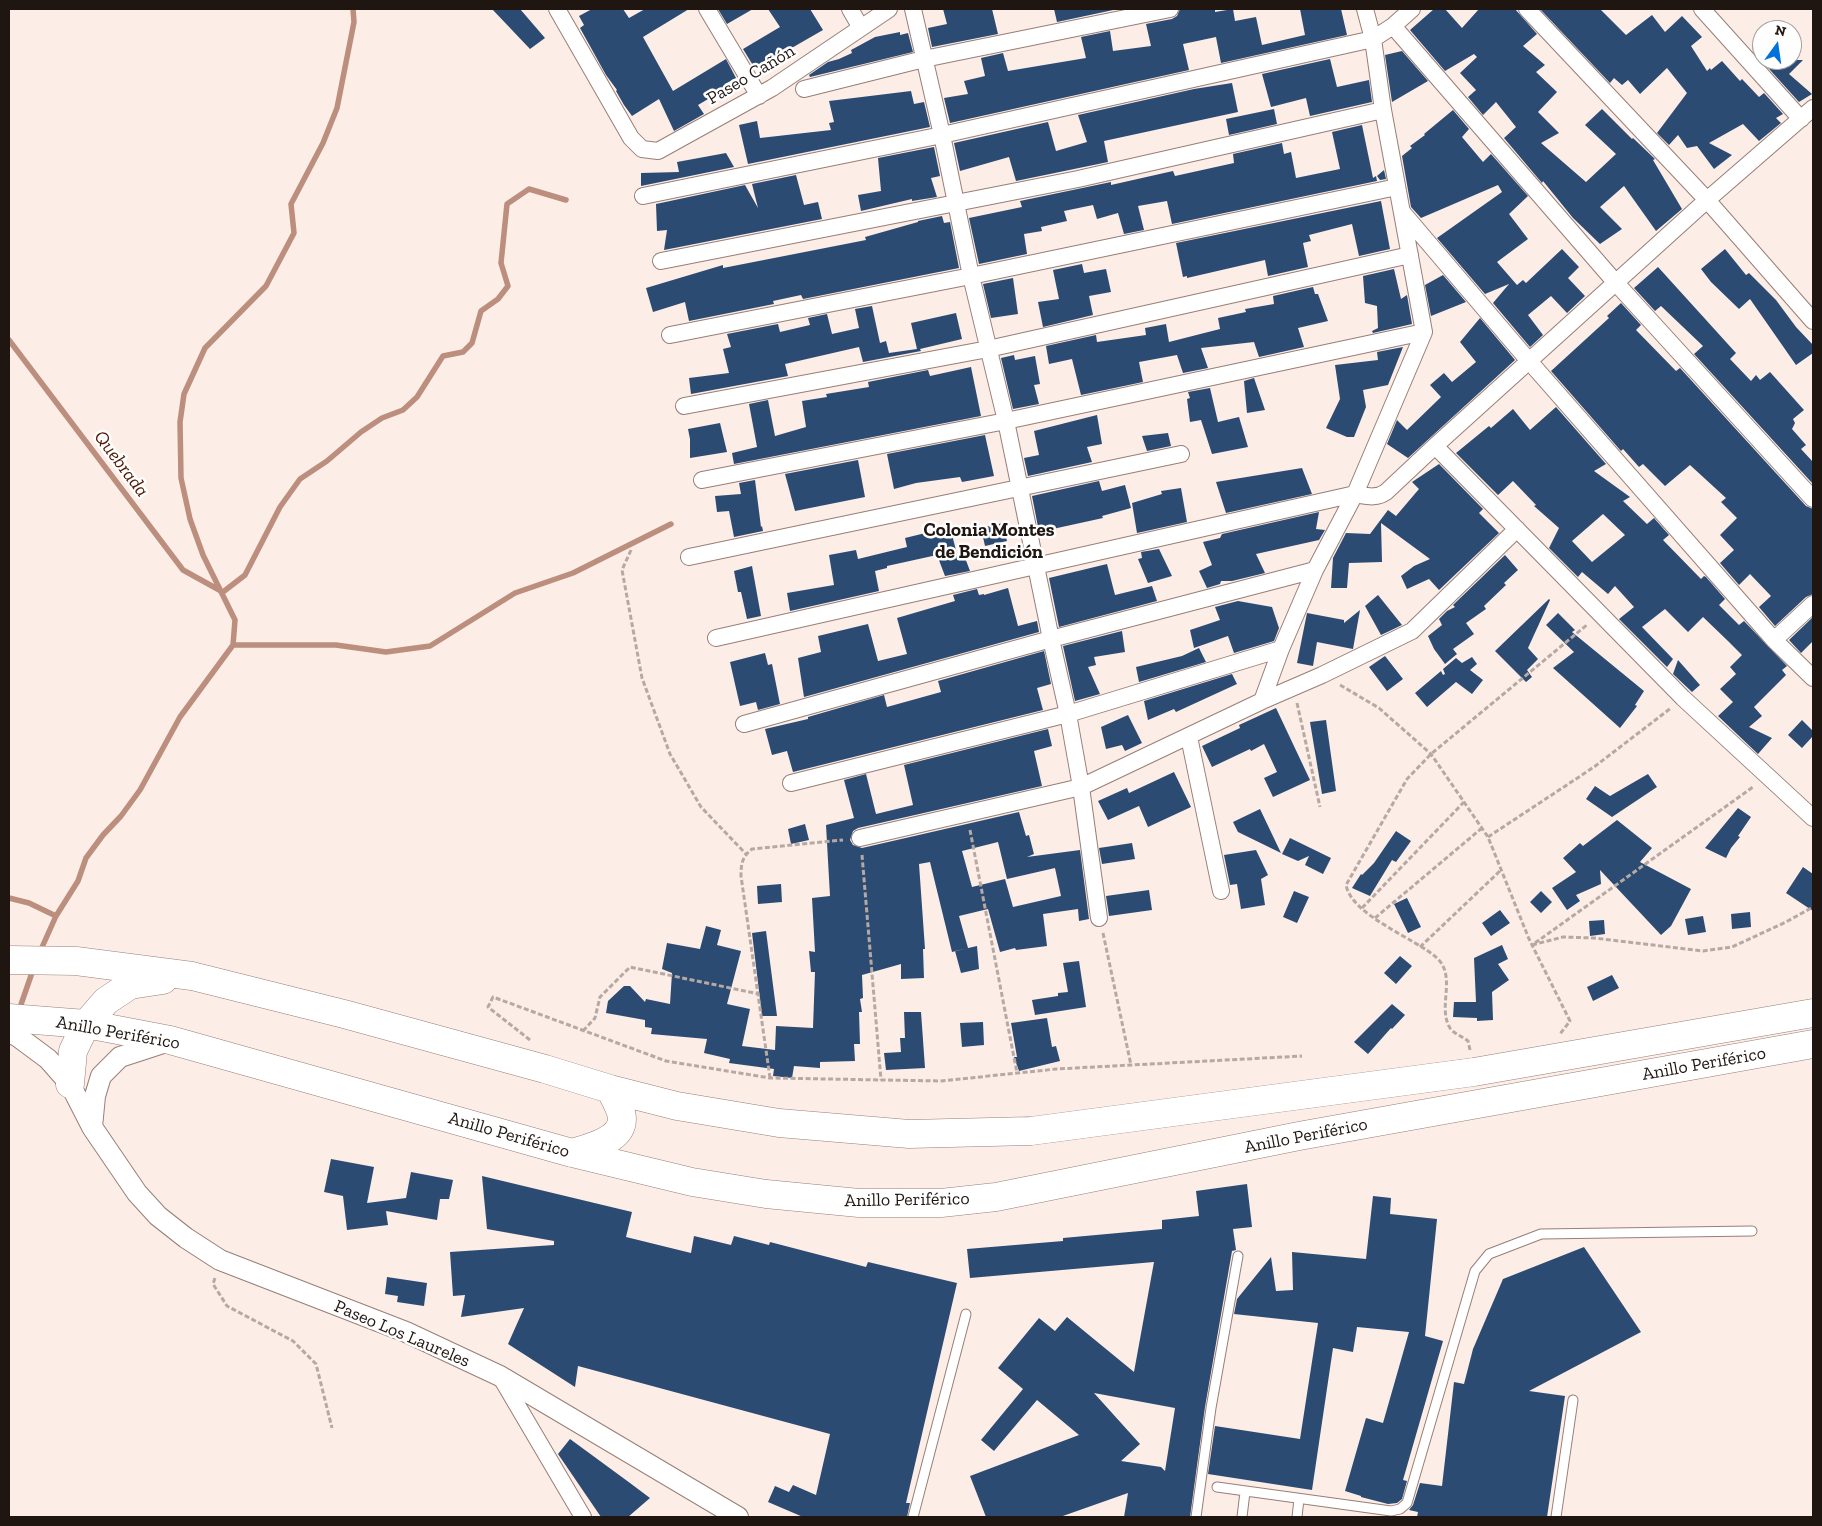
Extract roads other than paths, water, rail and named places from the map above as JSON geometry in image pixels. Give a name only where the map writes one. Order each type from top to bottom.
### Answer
[{"type":"highway","name":"Anillo Periférico","points":[[9,960],[76,961],[192,976],[344,1014],[677,1106],[779,1123],[919,1134],[1031,1131],[1474,1072],[1813,1013]]},
{"type":"highway","points":[[70,1084],[73,1051],[86,1024],[106,1000],[130,985],[192,976]]},
{"type":"highway","name":"Anillo Periférico","points":[[9,1018],[86,1024],[170,1040],[572,1153],[692,1182],[766,1194],[859,1203],[941,1203],[996,1197],[1299,1136],[1813,1044]]},
{"type":"highway","points":[[572,1153],[602,1144],[620,1129],[622,1118],[610,1089]]},
{"type":"street","name":"Paseo Cañón","points":[[557,9],[631,138],[642,149],[658,151],[759,96],[889,9]]},
{"type":"street","points":[[708,9],[759,96]]},
{"type":"street","points":[[850,9],[861,28]]},
{"type":"street","points":[[913,9],[942,135],[971,276],[1006,421],[1035,566],[1068,714],[1081,787],[1099,918]]},
{"type":"street","points":[[804,89],[924,59],[1170,9]]},
{"type":"street","points":[[1262,701],[1281,649],[1316,570],[1355,494],[1424,332],[1383,110],[1373,39],[1364,9]]},
{"type":"street","points":[[643,196],[942,135],[1373,39],[1393,26],[1412,9]]},
{"type":"street","points":[[1527,9],[1707,200],[1813,321]]},
{"type":"street","points":[[1702,9],[1801,119]]},
{"type":"street","points":[[1393,26],[1616,283],[1813,499]]},
{"type":"street","points":[[716,638],[1355,494],[1370,497],[1379,496],[1386,492],[1707,200],[1813,108]]},
{"type":"street","points":[[661,261],[1078,179],[1383,110]]},
{"type":"street","points":[[670,335],[971,276],[1397,187]]},
{"type":"street","points":[[1403,213],[1774,640],[1813,678]]},
{"type":"street","points":[[684,406],[988,348],[1410,255]]},
{"type":"street","points":[[702,480],[1006,421],[1424,332]]},
{"type":"street","points":[[1435,446],[1683,698],[1813,818]]},
{"type":"street","points":[[689,557],[1182,454]]},
{"type":"street","points":[[860,838],[967,815],[1081,787],[1262,701],[1322,675],[1412,631],[1517,529]]},
{"type":"street","points":[[744,724],[1051,639],[1316,570]]},
{"type":"street","points":[[1774,640],[1813,604]]},
{"type":"street","points":[[791,783],[1068,714],[1281,649]]},
{"type":"street","points":[[1188,737],[1221,891]]},
{"type":"street","name":"Paseo Los Laureles","points":[[9,1033],[17,1036],[48,1059],[70,1084],[92,1127],[138,1193],[158,1216],[186,1238],[220,1260],[406,1332],[500,1376],[738,1517]]},
{"type":"street","points":[[92,1127],[95,1096],[101,1076],[120,1057],[170,1040]]},
{"type":"street","points":[[500,1376],[584,1517]]},
{"type":"lane","points":[[1217,1487],[1298,1498],[1365,1513],[1400,1509],[1407,1504],[1475,1271],[1489,1254],[1541,1234],[1752,1231]]},
{"type":"lane","points":[[1196,1517],[1211,1408],[1238,1256]]},
{"type":"lane","points":[[913,1517],[966,1314]]},
{"type":"lane","points":[[1556,1517],[1573,1400]]},
{"type":"lane","points":[[1242,1517],[1245,1492]]},
{"type":"lane","points":[[1297,1517],[1298,1498]]},
{"type":"waterway","points":[[39,954],[56,916],[78,881],[86,858],[140,790],[180,717],[233,645],[235,620],[203,555],[190,519],[181,478],[180,422],[184,394],[205,348],[266,286],[294,233],[291,204],[323,143],[337,108],[354,22],[353,9]]},
{"type":"waterway","points":[[223,592],[245,575],[280,507],[300,479],[327,461],[361,432],[382,418],[403,410],[417,397],[443,356],[463,352],[472,343],[481,311],[498,299],[508,286],[501,263],[507,204],[529,189],[566,200]]},
{"type":"waterway","name":"Quebrada","points":[[9,340],[183,570],[221,591]]},
{"type":"waterway","points":[[233,645],[336,645],[386,652],[430,646],[515,593],[573,573],[671,524]]},
{"type":"waterway","points":[[9,898],[29,903],[56,916]]},
{"type":"waterway","points":[[18,1013],[34,967]]},
{"type":"district","name":"Colonia Montes de Bendición","points":[[989,542]]}]
